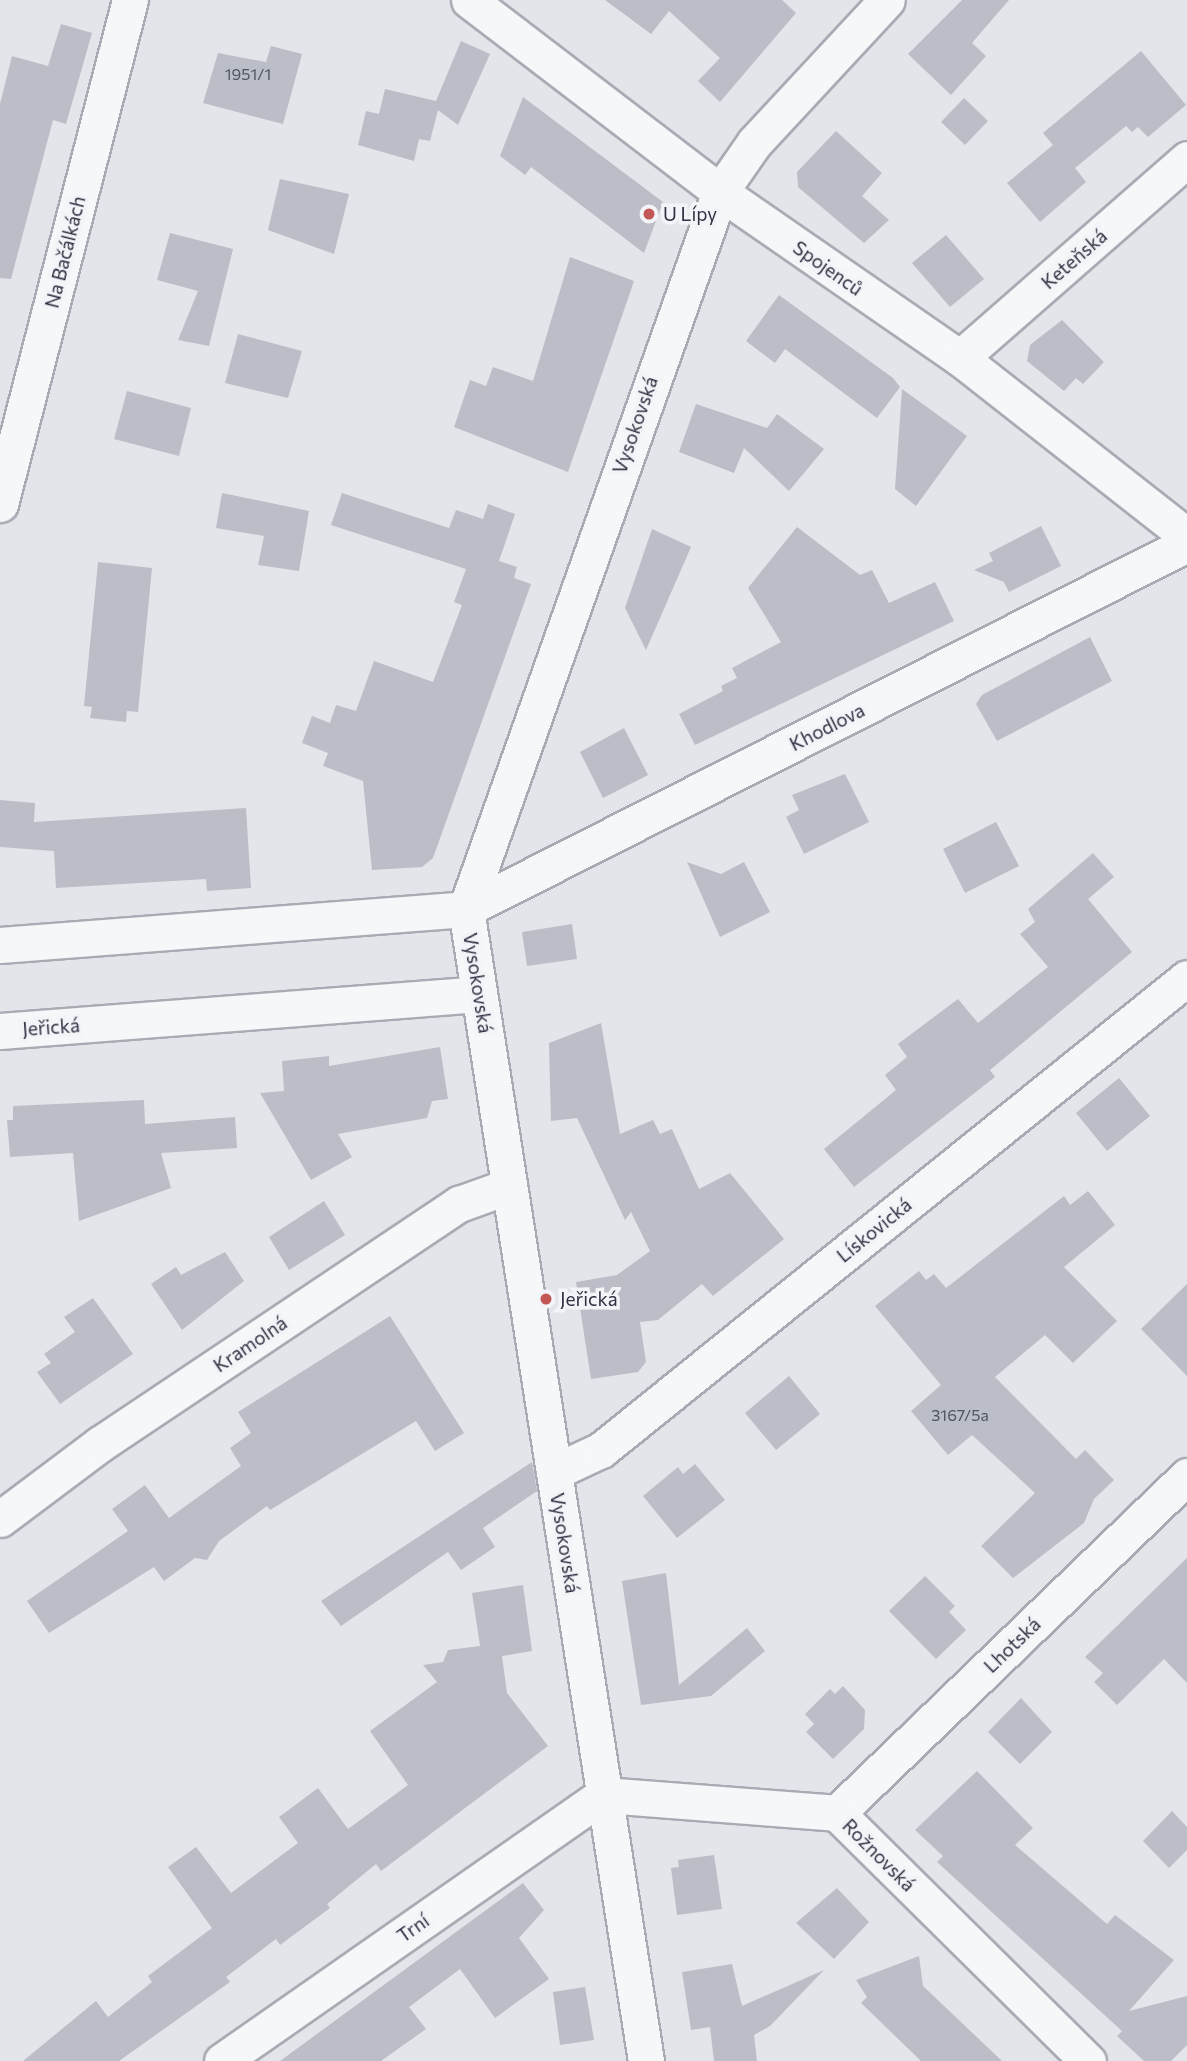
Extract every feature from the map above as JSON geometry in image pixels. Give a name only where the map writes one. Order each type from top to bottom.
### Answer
[{"type":"street","name":"Na Bačálkách","points":[[0,504],[130,0]]},
{"type":"street","name":"Spojenců","points":[[469,0],[720,192],[960,358],[1187,536]]},
{"type":"street","name":"Vysokovská","points":[[646,2061],[466,909],[720,192],[754,143],[887,0]]},
{"type":"street","name":"Keteňská","points":[[960,358],[1187,159]]},
{"type":"street","name":"Khodlova","points":[[466,909],[1187,544]]},
{"type":"street","points":[[0,945],[466,909]]},
{"type":"street","name":"Lískovická","points":[[554,1472],[601,1450],[1187,978]]},
{"type":"street","name":"Jeřická","points":[[0,1031],[479,994]]},
{"type":"street","name":"Kramolná","points":[[0,1519],[100,1444],[459,1204],[509,1186]]},
{"type":"street","name":"Lhotská","points":[[837,1813],[1187,1476]]},
{"type":"street","name":"Rožnovská","points":[[604,1795],[837,1813],[1088,2061]]},
{"type":"street","name":"Trní","points":[[222,2061],[604,1795]]},
{"type":"building","points":[[605,0],[782,0],[796,13],[720,102],[698,81],[720,58],[669,11],[651,34]]},
{"type":"building","points":[[962,0],[1009,0],[972,43],[986,56],[951,95],[908,54]]},
{"type":"building","points":[[61,24],[92,33],[66,124],[53,120],[11,279],[0,278],[0,104],[12,56],[48,66]]},
{"type":"building","points":[[461,41],[490,54],[458,125],[438,110],[430,141],[419,139],[414,161],[358,145],[366,111],[379,114],[385,89],[436,101]]},
{"type":"building","points":[[271,46],[302,54],[283,124],[203,103],[218,53],[266,62]]},
{"type":"building","points":[[1141,51],[1186,105],[1148,137],[1138,127],[1132,132],[1126,126],[1075,168],[1086,182],[1040,222],[1007,183],[1053,145],[1043,133]]},
{"type":"building","points":[[523,97],[663,202],[644,253],[531,167],[525,175],[500,156]]},
{"type":"building","points":[[964,98],[988,121],[965,145],[941,122]]},
{"type":"building","points":[[836,131],[882,173],[862,196],[889,220],[864,243],[798,187],[797,172]]},
{"type":"building","points":[[280,179],[349,194],[334,254],[268,230]]},
{"type":"building","points":[[170,233],[233,249],[209,346],[178,340],[198,291],[157,280]]},
{"type":"building","points":[[946,235],[984,279],[950,307],[912,263]]},
{"type":"building","points":[[570,257],[634,281],[568,472],[454,427],[470,380],[486,386],[493,367],[533,381]]},
{"type":"building","points":[[779,295],[893,378],[900,387],[877,418],[785,349],[775,363],[746,341]]},
{"type":"building","points":[[1062,320],[1104,362],[1083,384],[1076,378],[1064,391],[1027,361],[1030,345]]},
{"type":"building","points":[[238,334],[302,351],[288,398],[225,383]]},
{"type":"building","points":[[902,389],[967,436],[916,506],[895,489]]},
{"type":"building","points":[[127,391],[191,408],[179,456],[114,439]]},
{"type":"building","points":[[696,404],[767,428],[777,414],[824,449],[789,491],[744,448],[734,473],[679,452]]},
{"type":"building","points":[[222,493],[309,511],[299,571],[258,565],[264,536],[216,528]]},
{"type":"building","points":[[342,493],[449,528],[456,510],[483,519],[488,504],[515,514],[499,561],[517,567],[514,578],[531,584],[433,858],[422,867],[372,870],[363,781],[323,766],[328,753],[302,743],[312,716],[330,723],[336,705],[356,711],[374,661],[433,682],[462,605],[454,602],[466,569],[331,525]]},
{"type":"building","points":[[1041,526],[1061,566],[1009,592],[1004,582],[974,570],[993,561],[989,553]]},
{"type":"building","points":[[797,527],[860,575],[872,570],[889,603],[935,582],[954,621],[695,745],[679,714],[723,691],[721,686],[737,678],[732,668],[781,642],[748,588]]},
{"type":"building","points":[[652,529],[691,547],[646,650],[625,608]]},
{"type":"building","points":[[98,562],[152,568],[138,712],[127,711],[126,722],[90,718],[92,707],[84,706]]},
{"type":"building","points":[[1090,637],[1112,681],[997,741],[976,704],[982,695]]},
{"type":"building","points":[[624,728],[648,775],[603,798],[580,752]]},
{"type":"building","points":[[845,774],[869,822],[804,854],[786,817],[799,810],[792,795]]},
{"type":"building","points":[[0,800],[35,803],[34,822],[246,808],[251,888],[207,891],[206,879],[56,888],[54,851],[0,847]]},
{"type":"building","points":[[996,822],[1019,866],[965,893],[943,849]]},
{"type":"building","points":[[1093,853],[1114,877],[1088,899],[1132,952],[990,1070],[995,1077],[854,1187],[824,1149],[896,1090],[885,1075],[907,1057],[898,1044],[958,999],[978,1023],[1048,967],[1020,934],[1035,922],[1028,909]]},
{"type":"building","points":[[687,862],[721,874],[744,862],[770,912],[720,937]]},
{"type":"building","points":[[572,924],[577,959],[527,966],[522,932]]},
{"type":"building","points":[[601,1023],[620,1134],[653,1120],[660,1134],[672,1129],[699,1189],[730,1173],[784,1239],[713,1296],[702,1284],[658,1320],[640,1322],[646,1362],[638,1372],[591,1379],[576,1282],[617,1275],[650,1251],[631,1212],[625,1220],[577,1118],[551,1121],[549,1043]]},
{"type":"building","points":[[440,1047],[448,1099],[432,1101],[427,1118],[338,1134],[352,1157],[311,1180],[260,1093],[284,1091],[282,1061],[329,1056],[329,1066]]},
{"type":"building","points":[[1119,1078],[1150,1116],[1107,1151],[1076,1113]]},
{"type":"building","points":[[144,1100],[145,1124],[235,1117],[237,1148],[161,1153],[171,1188],[79,1221],[73,1153],[10,1157],[7,1120],[13,1120],[13,1106]]},
{"type":"building","points":[[1088,1191],[1115,1225],[1064,1267],[1117,1321],[1073,1363],[1045,1335],[995,1377],[1076,1459],[1085,1450],[1114,1480],[1094,1499],[1084,1523],[1013,1578],[981,1546],[1035,1493],[972,1435],[948,1455],[911,1411],[941,1385],[875,1306],[919,1271],[926,1280],[934,1274],[946,1288],[1064,1196],[1070,1205]]},
{"type":"building","points":[[324,1201],[345,1235],[289,1270],[269,1237]]},
{"type":"building","points":[[225,1252],[244,1281],[182,1330],[151,1284],[176,1267],[181,1275]]},
{"type":"building","points":[[1187,1284],[1187,1376],[1141,1329]]},
{"type":"building","points":[[93,1298],[133,1354],[60,1404],[37,1372],[51,1363],[44,1354],[75,1332],[64,1317]]},
{"type":"building","points":[[390,1316],[464,1433],[435,1451],[416,1421],[270,1510],[267,1506],[219,1541],[207,1560],[195,1558],[164,1581],[154,1567],[49,1633],[27,1601],[128,1531],[112,1509],[145,1485],[169,1518],[241,1466],[230,1448],[251,1433],[238,1412]]},
{"type":"building","points":[[789,1376],[820,1414],[776,1450],[745,1413]]},
{"type":"building","points":[[532,1462],[537,1491],[483,1528],[495,1547],[461,1570],[448,1552],[341,1626],[321,1601]]},
{"type":"building","points":[[695,1464],[725,1500],[677,1538],[643,1496],[678,1467],[683,1474]]},
{"type":"building","points":[[1187,1558],[1187,1683],[1164,1659],[1117,1705],[1094,1682],[1103,1673],[1085,1657]]},
{"type":"building","points":[[666,1573],[679,1685],[747,1628],[765,1651],[711,1696],[641,1705],[622,1581]]},
{"type":"building","points":[[925,1576],[955,1606],[949,1612],[966,1630],[936,1659],[889,1611]]},
{"type":"building","points":[[523,1585],[532,1651],[502,1656],[507,1693],[548,1746],[381,1871],[376,1864],[327,1904],[330,1908],[280,1945],[276,1939],[226,1977],[230,1982],[119,2061],[23,2061],[96,2001],[108,2017],[152,1982],[148,1976],[212,1928],[168,1867],[196,1847],[231,1893],[298,1843],[279,1817],[318,1788],[348,1829],[408,1785],[370,1731],[437,1682],[423,1665],[443,1662],[448,1650],[480,1646],[472,1593]]},
{"type":"building","points":[[843,1686],[865,1710],[864,1729],[833,1759],[806,1732],[814,1724],[805,1714],[830,1689],[835,1694]]},
{"type":"building","points":[[1021,1698],[1052,1732],[1020,1764],[988,1732]]},
{"type":"building","points":[[977,1771],[1033,1828],[1015,1845],[1107,1924],[1115,1915],[1174,1960],[1129,2011],[1187,1996],[1187,2045],[1171,2061],[1144,2061],[1117,2036],[1122,2031],[937,1862],[943,1856],[915,1830]]},
{"type":"building","points":[[1172,1811],[1187,1827],[1187,1850],[1169,1868],[1143,1841]]},
{"type":"building","points":[[714,1855],[722,1909],[677,1915],[671,1868],[679,1867],[678,1860]]},
{"type":"building","points":[[523,1883],[544,1910],[519,1938],[549,1979],[495,2018],[460,1969],[409,2007],[426,2029],[381,2061],[280,2061]]},
{"type":"building","points":[[837,1888],[869,1922],[834,1959],[796,1923]]},
{"type":"building","points":[[919,1956],[923,1986],[1002,2061],[921,2061],[861,2003],[867,1997],[856,1980]]},
{"type":"building","points":[[732,1964],[742,2006],[824,1970],[770,2026],[754,2035],[757,2061],[714,2061],[710,2027],[691,2030],[682,1972]]},
{"type":"building","points":[[585,1987],[594,2040],[560,2045],[553,1992]]},
{"type":"place","name":"U Lípy","points":[[649,214]]},
{"type":"place","name":"Jeřická","points":[[546,1299]]}]
